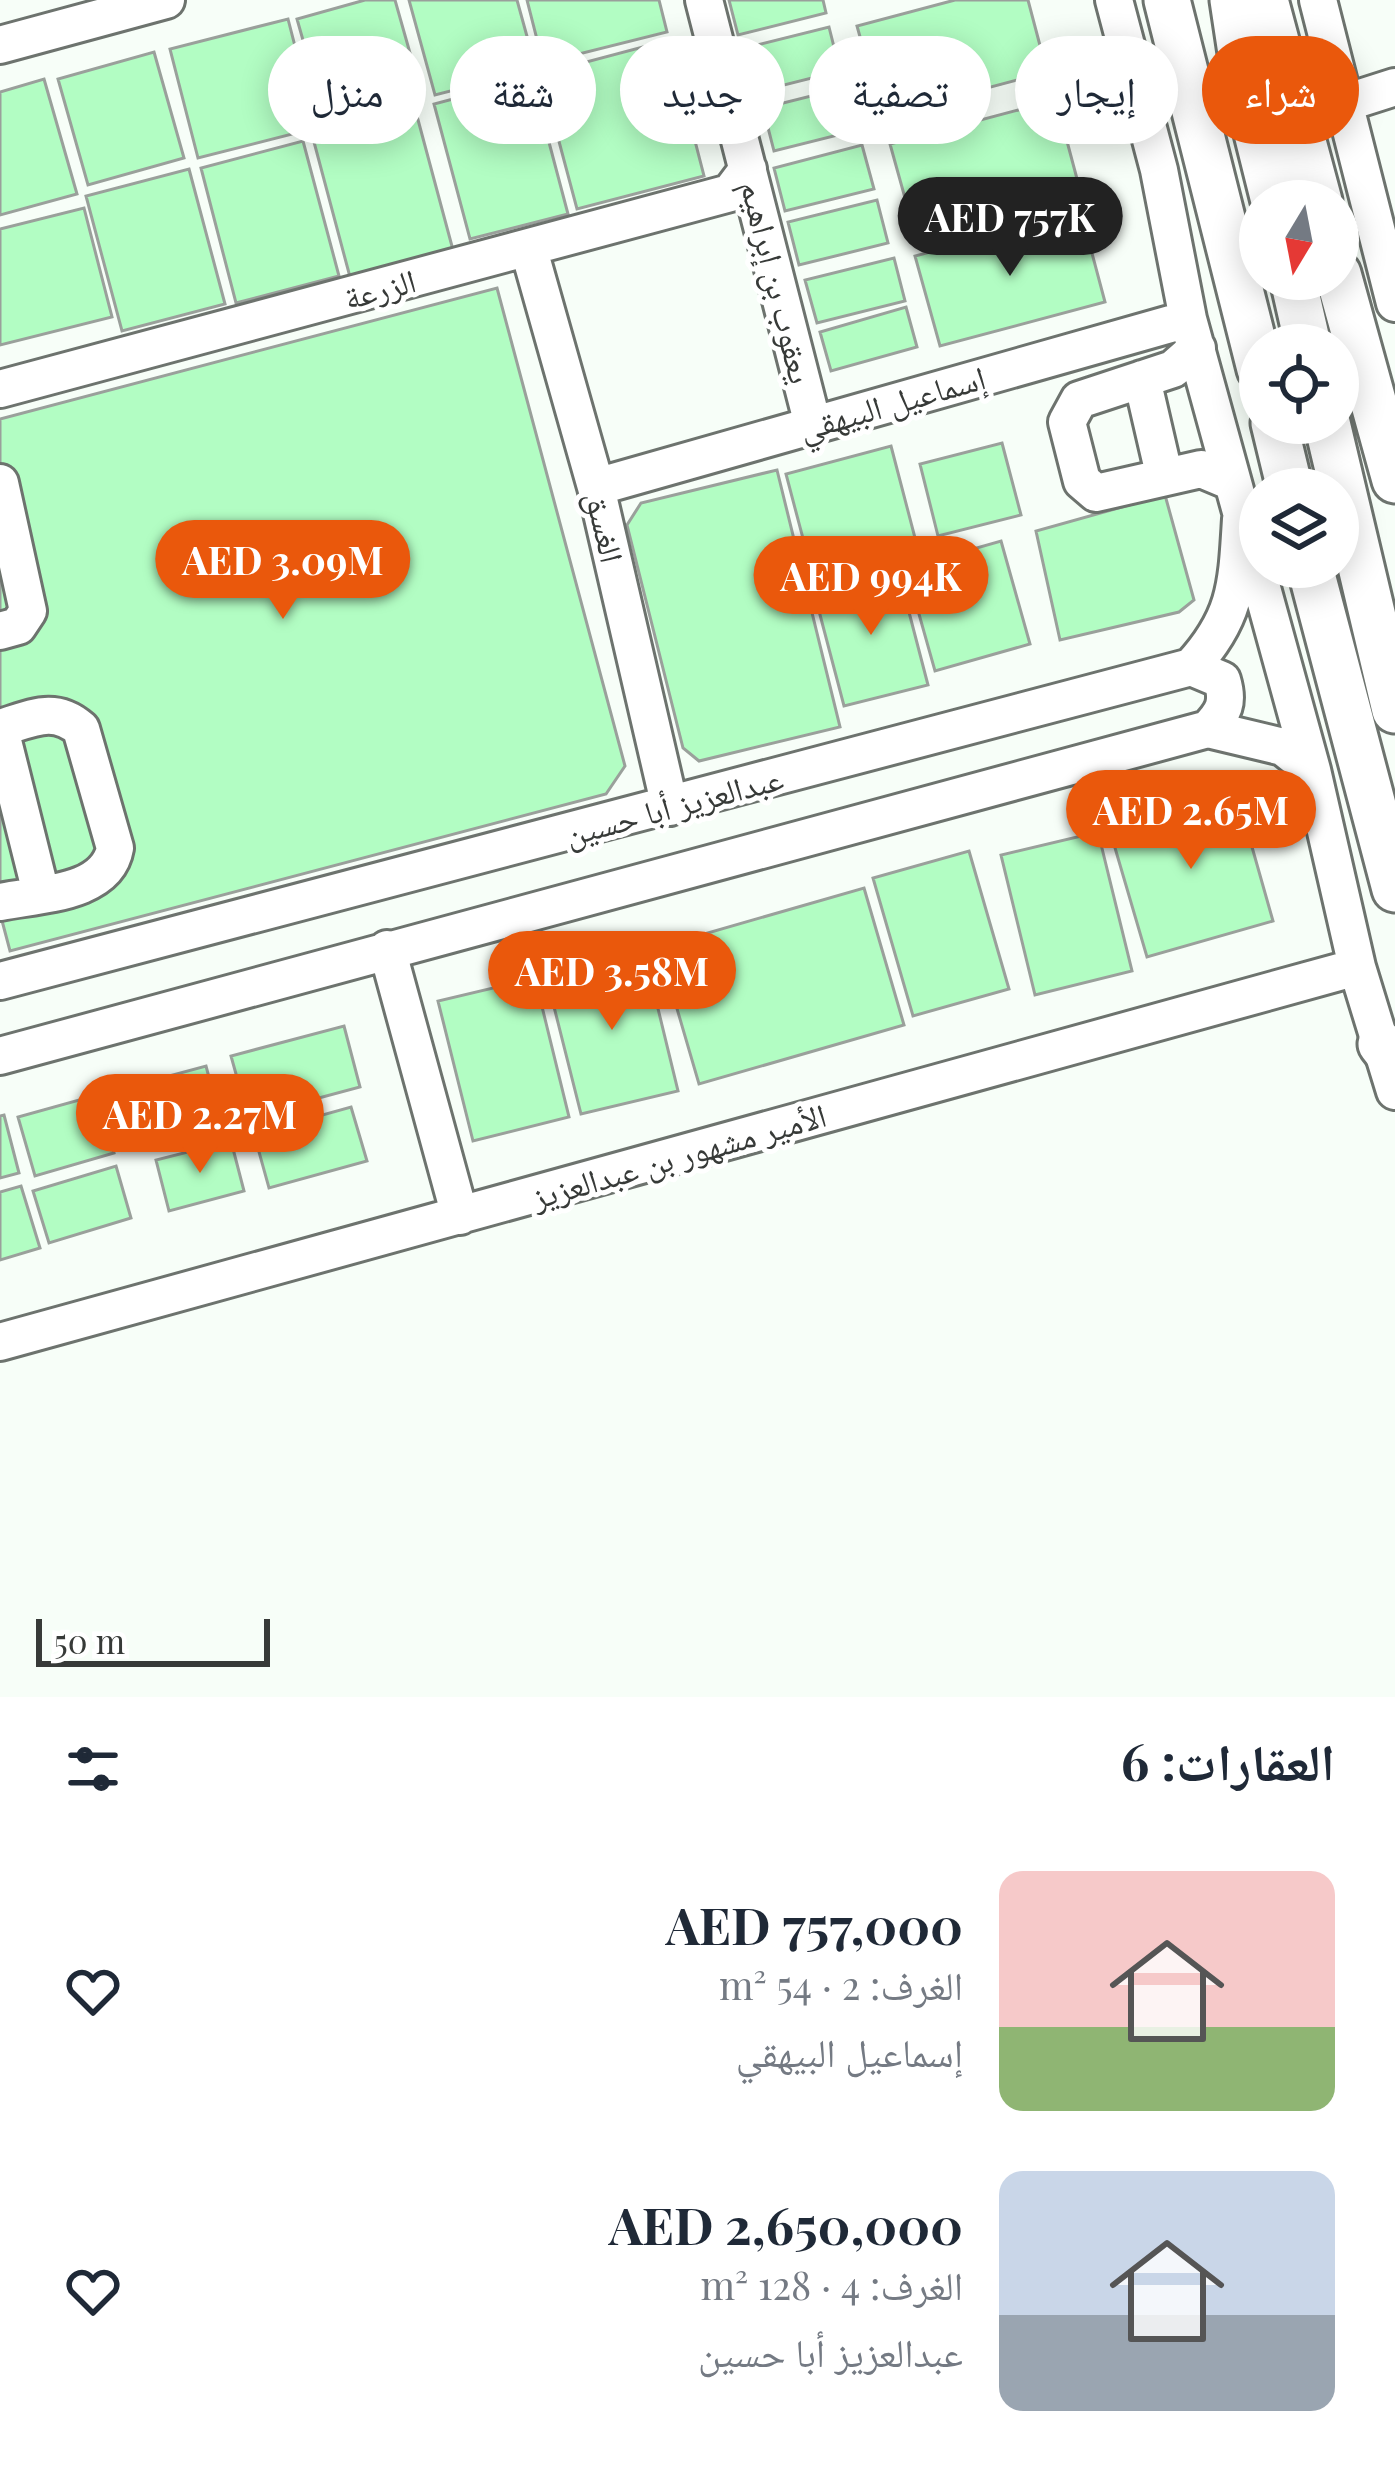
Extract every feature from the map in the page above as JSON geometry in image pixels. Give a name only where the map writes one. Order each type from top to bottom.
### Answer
[{"type":"main road","points":[[1167,0],[1249,324]]},
{"type":"main road","points":[[1233,0],[1246,93],[1269,180]]},
{"type":"main road","points":[[1265,0],[1312,180]]},
{"type":"main road","points":[[1345,300],[1395,480]]},
{"type":"main road","points":[[1332,444],[1395,710]]},
{"type":"main road","points":[[1316,588],[1395,889]]},
{"type":"street","points":[[0,45],[166,0]]},
{"type":"street","name":"يعقوب بن إبراهيم","points":[[704,0],[813,425]]},
{"type":"street","points":[[1114,0],[1239,511]]},
{"type":"street","points":[[1318,0],[1329,36]]},
{"type":"street","points":[[1359,98],[1395,87]]},
{"type":"street","points":[[1358,144],[1395,303]]},
{"type":"street","name":"الزرعة","points":[[0,389],[730,193],[748,169]]},
{"type":"street","name":"الغسق","points":[[529,250],[596,487],[670,807]]},
{"type":"street","points":[[1193,334],[1173,369],[1079,400],[1067,422],[1089,490],[1096,493],[1201,469],[1232,482]]},
{"type":"street","name":"إسماعيل البيهقي","points":[[596,487],[813,425],[1193,334]]},
{"type":"street","points":[[1142,379],[1164,474]]},
{"type":"street","points":[[0,483],[28,611],[18,626],[0,631]]},
{"type":"street","points":[[1208,729],[1223,713],[1228,698],[1222,680],[1191,667],[1227,622],[1237,589],[1239,554]]},
{"type":"street","points":[[1261,588],[1312,770],[1357,967],[1388,1053],[1395,1091]]},
{"type":"street","name":"عبدالعزيز أبا حسين","points":[[0,981],[1191,667]]},
{"type":"street","points":[[0,902],[96,881],[112,867],[115,848],[80,729],[66,716],[50,713],[0,729],[41,893]]},
{"type":"street","name":"عبدالعزيز أبا حسين","points":[[0,1056],[1208,729],[1283,747],[1312,770]]},
{"type":"street","points":[[387,949],[460,1216]]},
{"type":"street","name":"الأمير مشهور بن عبدالعزيز","points":[[0,1342],[1357,967]]},
{"type":"building","points":[[365,0],[395,0],[405,36],[302,36],[297,19]]},
{"type":"building","points":[[409,0],[517,0],[527,36],[450,36],[450,91],[435,95],[426,62],[426,36],[419,36]]},
{"type":"building","points":[[527,0],[659,0],[667,32],[620,36],[620,44],[596,50],[596,36],[536,36]]},
{"type":"building","points":[[729,0],[823,0],[826,13],[738,35]]},
{"type":"building","points":[[955,0],[1028,0],[1038,36],[1015,36],[1015,81],[991,87],[991,36],[860,36],[857,26]]},
{"type":"building","points":[[288,19],[292,36],[268,36],[268,140],[198,158],[170,49]]},
{"type":"building","points":[[829,27],[831,36],[809,36],[809,79],[785,85],[785,38]]},
{"type":"building","points":[[154,52],[184,158],[88,185],[58,79]]},
{"type":"building","points":[[620,53],[620,144],[696,144],[704,176],[577,209],[560,144],[596,144],[596,59]]},
{"type":"building","points":[[44,79],[77,194],[0,215],[0,92]]},
{"type":"building","points":[[809,96],[809,142],[774,151],[772,144],[785,144],[785,102]]},
{"type":"building","points":[[450,100],[450,144],[549,144],[568,214],[470,239],[434,104]]},
{"type":"building","points":[[1015,111],[1015,144],[1068,144],[1080,190],[915,234],[890,144],[991,144],[991,117]]},
{"type":"building","points":[[304,144],[339,276],[236,303],[201,168]]},
{"type":"building","points":[[315,144],[425,144],[453,250],[350,277]]},
{"type":"building","points":[[862,145],[874,189],[785,211],[774,168]]},
{"type":"building","points":[[189,169],[225,304],[122,331],[86,196]]},
{"type":"building","points":[[877,200],[888,243],[799,265],[788,222]]},
{"type":"building","points":[[84,208],[112,317],[0,345],[0,229]]},
{"type":"building","points":[[1081,212],[1105,302],[940,346],[915,256]]},
{"type":"building","points":[[894,258],[905,301],[817,323],[805,280]]},
{"type":"building","points":[[497,288],[625,766],[606,794],[10,951],[0,913],[0,419]]},
{"type":"building","points":[[906,307],[917,347],[831,371],[820,332]]},
{"type":"building","points":[[1002,443],[1021,515],[938,536],[920,464]]},
{"type":"building","points":[[891,446],[920,557],[815,584],[786,474]]},
{"type":"building","points":[[777,470],[840,727],[699,761],[683,748],[627,525],[641,503]]},
{"type":"building","points":[[1165,495],[1194,600],[1179,612],[1060,640],[1036,531]]},
{"type":"building","points":[[1001,541],[1030,644],[935,671],[906,568]]},
{"type":"building","points":[[898,570],[928,685],[844,706],[814,592]]},
{"type":"building","points":[[1235,787],[1273,921],[1147,957],[1108,824]]},
{"type":"building","points":[[1098,832],[1132,971],[1035,995],[1001,855]]},
{"type":"building","points":[[969,851],[1009,989],[913,1016],[873,878]]},
{"type":"building","points":[[864,888],[904,1025],[699,1084],[659,947]]},
{"type":"building","points":[[644,951],[678,1091],[581,1114],[546,975]]},
{"type":"building","points":[[535,978],[569,1117],[473,1141],[438,1001]]},
{"type":"building","points":[[344,1026],[360,1087],[248,1117],[231,1056]]},
{"type":"building","points":[[206,1066],[221,1123],[143,1143],[128,1087]]},
{"type":"building","points":[[97,1095],[114,1153],[35,1176],[18,1117]]},
{"type":"building","points":[[351,1107],[367,1161],[269,1188],[254,1134]]},
{"type":"building","points":[[4,1115],[19,1173],[0,1178],[0,1116]]},
{"type":"building","points":[[231,1141],[244,1191],[169,1211],[156,1160]]},
{"type":"building","points":[[116,1166],[131,1218],[49,1243],[33,1191]]},
{"type":"building","points":[[21,1186],[40,1248],[0,1260],[0,1192]]}]
